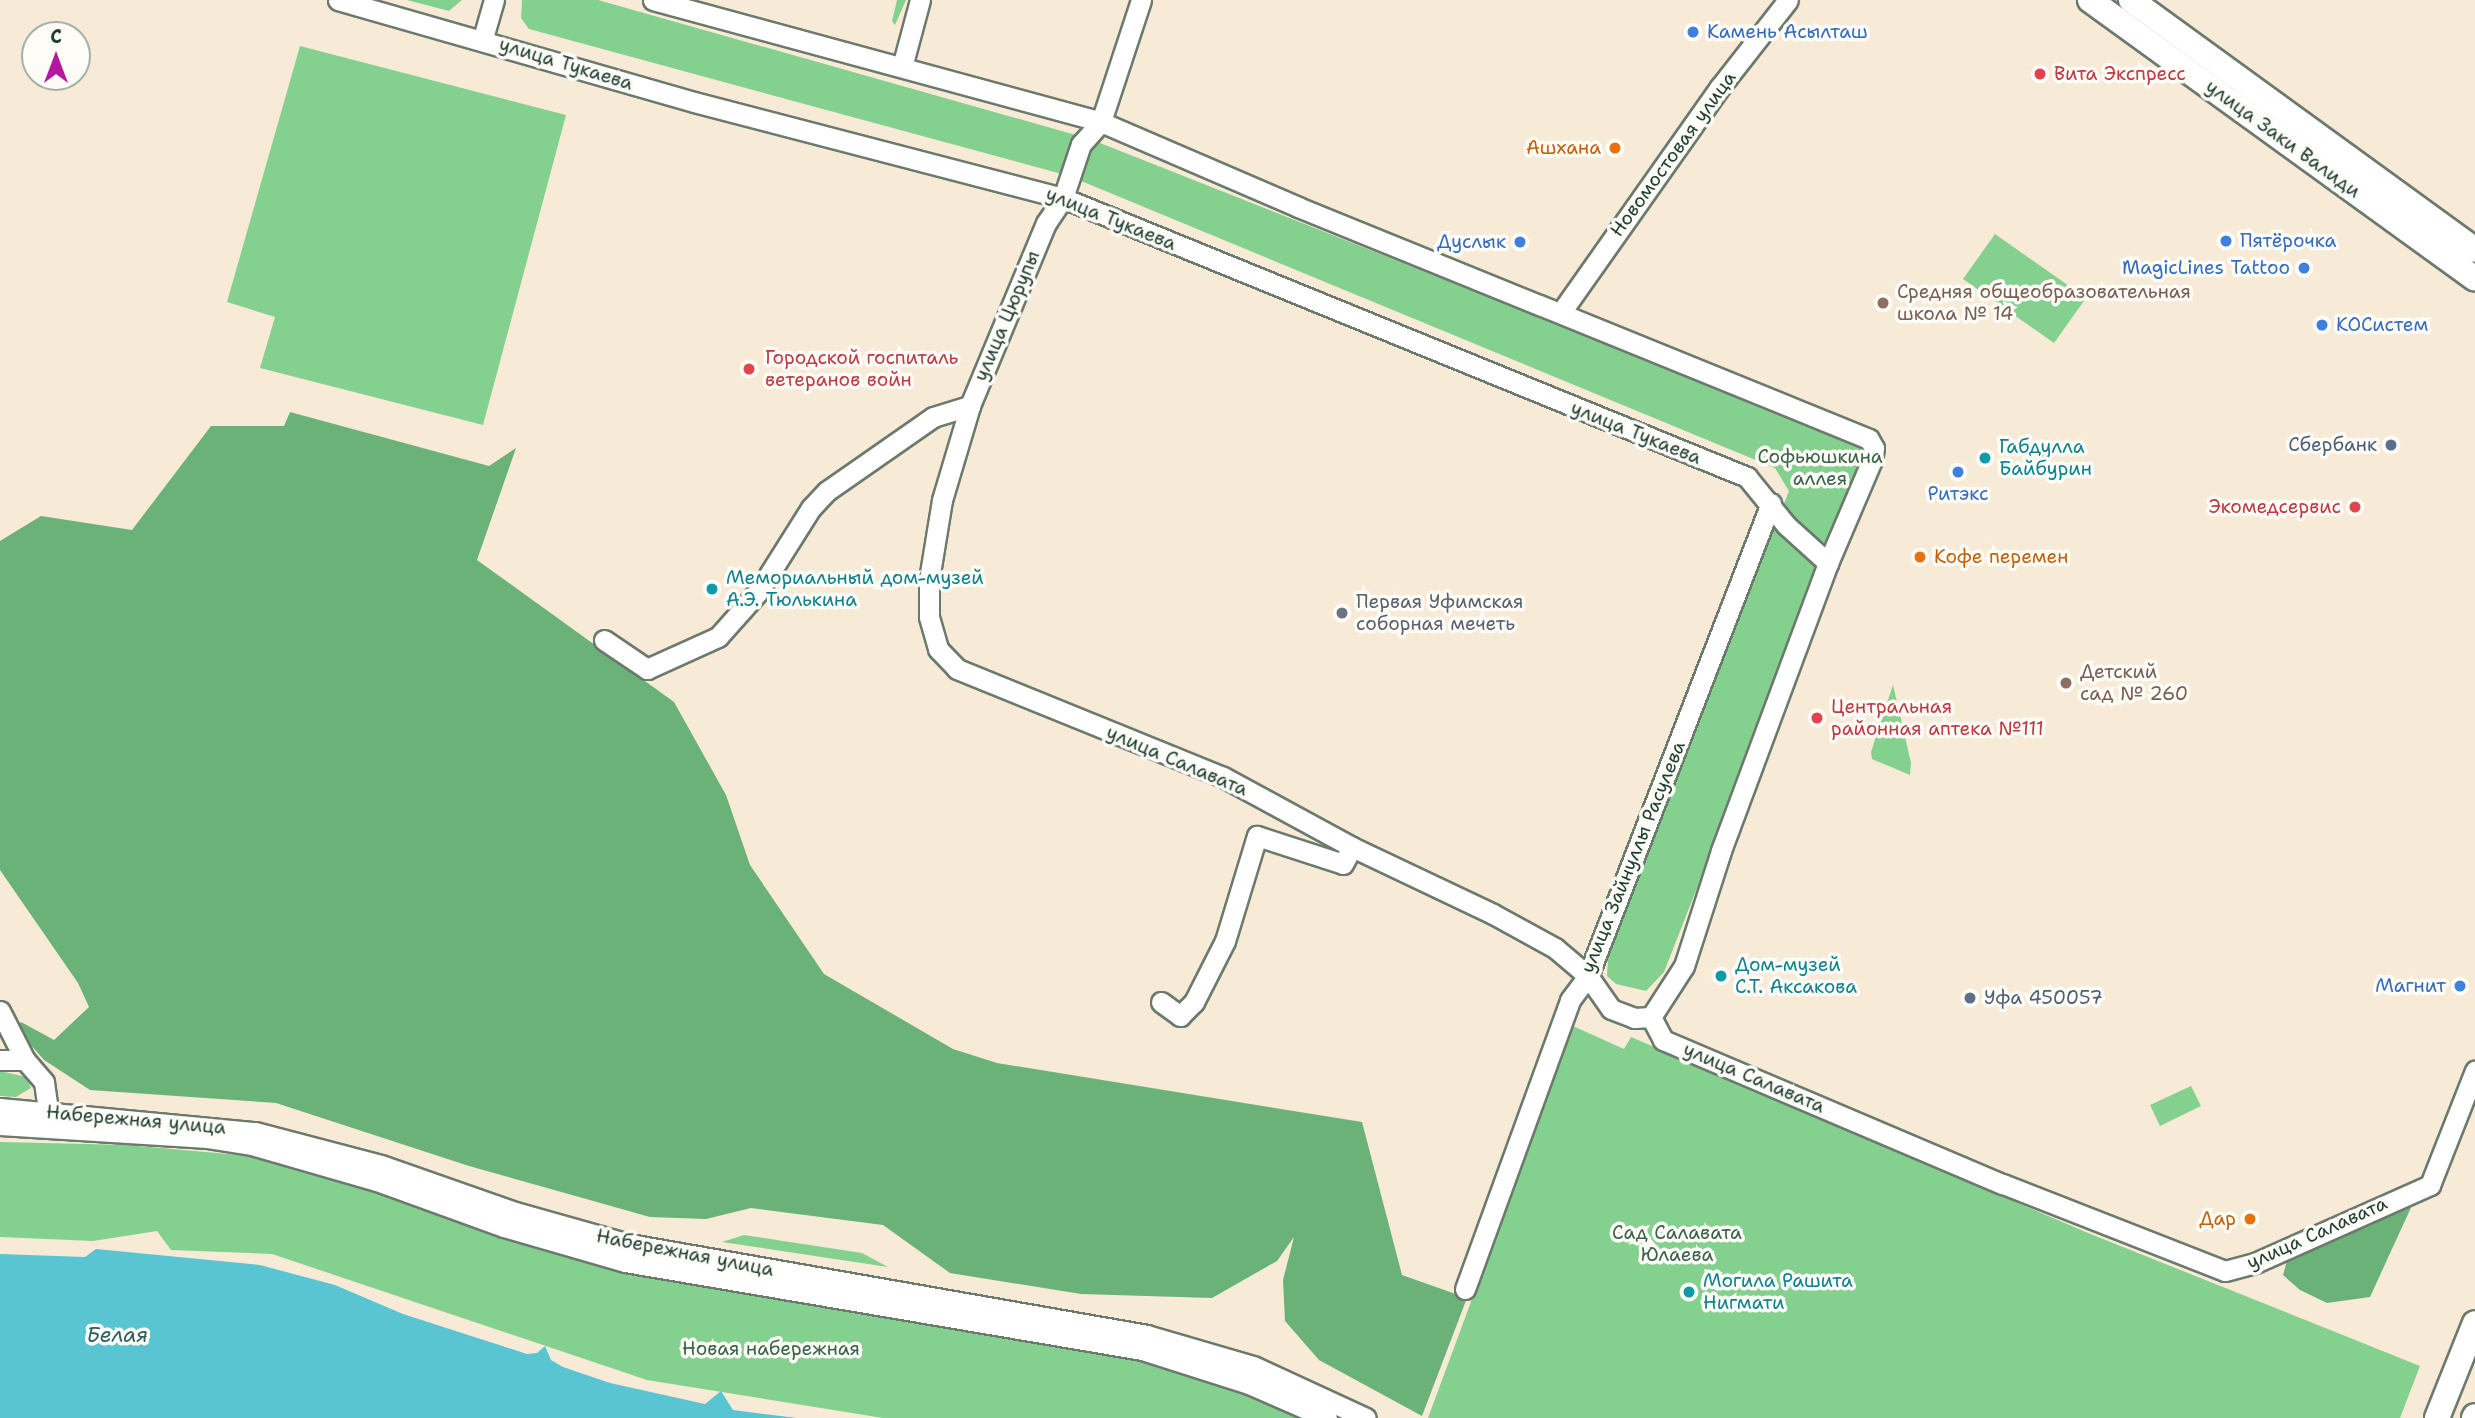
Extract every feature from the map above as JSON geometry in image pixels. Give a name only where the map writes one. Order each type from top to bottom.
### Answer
[{"type":"main road","name":"улица Заки Валиди","points":[[2090,0],[2475,278]]},
{"type":"main road","name":"улица Заки Валиди","points":[[2131,0],[2475,250]]},
{"type":"main road","points":[[2437,1418],[2475,1323]]},
{"type":"street","name":"улица Тукаева","points":[[338,0],[483,38],[682,99],[1063,198],[1747,477],[1828,563]]},
{"type":"street","points":[[483,38],[494,0]]},
{"type":"street","points":[[653,0],[1101,122],[1188,161],[1855,431],[1874,448],[1828,563],[1721,851],[1684,966],[1651,1017]]},
{"type":"street","points":[[902,67],[920,0]]},
{"type":"street","name":"улица Цюрупы","points":[[938,649],[929,617],[929,579],[942,500],[970,406],[1046,223],[1063,198],[1081,144],[1101,122],[1141,0]]},
{"type":"street","name":"Новомостовая улица","points":[[1562,311],[1720,87],[1788,0]]},
{"type":"street","points":[[604,640],[647,669],[718,637],[758,592],[811,508],[827,491],[933,418],[970,406]]},
{"type":"street","name":"улица Зайнуллы Расулева","points":[[1465,1289],[1570,1000],[1588,976],[1771,503]]},
{"type":"street","name":"улица Салавата","points":[[938,649],[957,669],[977,681],[1223,777],[1352,847],[1545,943],[1588,976],[1611,1009],[1634,1018],[1651,1017],[1663,1040],[2003,1184],[2225,1271],[2255,1264],[2430,1185],[2475,1071]]},
{"type":"street","points":[[1161,1002],[1181,1016],[1194,1002],[1224,942],[1257,836],[1343,864],[1352,847]]},
{"type":"street","points":[[0,1011],[25,1060],[44,1082],[48,1111]]},
{"type":"street","points":[[0,1060],[25,1060]]},
{"type":"street","name":"Набережная улица","points":[[0,1108],[256,1132],[381,1165],[527,1215],[629,1244],[1147,1335],[1253,1366],[1366,1418]]},
{"type":"street","name":"Набережная улица","points":[[0,1125],[208,1138],[252,1145],[377,1181],[504,1227],[625,1262],[1142,1350],[1249,1384],[1327,1418]]},
{"type":"green space","points":[[407,0],[462,0],[449,11]]},
{"type":"green space","name":"Софьюшкина аллея","points":[[522,0],[598,0],[1090,139],[1870,448],[1664,972],[1646,991],[1616,984],[1607,976],[1609,939],[1789,491],[1775,468],[1069,176],[529,29],[521,18]]},
{"type":"green space","points":[[897,0],[906,0],[895,25],[892,21]]},
{"type":"green space","points":[[300,46],[566,115],[483,425],[260,368],[275,317],[227,302]]},
{"type":"green space","points":[[1995,234],[2086,298],[2054,343],[1963,279]]},
{"type":"green space","points":[[290,412],[489,466],[516,448],[477,560],[674,702],[726,795],[750,865],[824,974],[953,1049],[997,1063],[1362,1122],[1402,1275],[1467,1298],[1422,1416],[1319,1360],[1285,1321],[1283,1280],[1294,1237],[1277,1261],[1212,1298],[1081,1294],[950,1273],[883,1225],[751,1208],[706,1219],[650,1217],[469,1166],[276,1103],[90,1090],[44,1060],[17,1029],[21,1022],[54,1040],[89,1007],[78,983],[0,870],[0,541],[41,516],[132,530],[211,426],[284,426]]},
{"type":"green space","points":[[1893,685],[1911,763],[1910,775],[1872,759],[1871,752]]},
{"type":"green space","name":"Сад Салавата Юлаева","points":[[1573,1026],[1624,1049],[1631,1037],[2088,1233],[2420,1366],[2400,1418],[1428,1418]]},
{"type":"green space","points":[[0,1071],[26,1077],[31,1088],[16,1097],[0,1096]]},
{"type":"green space","points":[[2191,1086],[2201,1106],[2160,1126],[2150,1105]]},
{"type":"green space","name":"Новая набережная","points":[[0,1142],[128,1145],[250,1156],[314,1171],[623,1273],[1138,1360],[1246,1394],[1302,1418],[883,1418],[647,1380],[272,1254],[171,1250],[157,1231],[93,1241],[0,1237]]},
{"type":"green space","points":[[2414,1201],[2370,1297],[2327,1303],[2300,1290],[2283,1275],[2287,1261],[2299,1253]]},
{"type":"green space","points":[[744,1235],[862,1253],[888,1267],[722,1242]]},
{"type":"water","name":"Белая","points":[[96,1249],[260,1265],[335,1285],[403,1314],[527,1354],[537,1353],[545,1346],[551,1360],[563,1367],[610,1383],[705,1404],[721,1391],[733,1410],[797,1418],[0,1418],[0,1254],[85,1257]]},
{"type":"place","name":"Камень Асылташ","points":[[1693,32]]},
{"type":"place","name":"Вита Экспресс","points":[[2040,74]]},
{"type":"place","name":"Ашхана","points":[[1615,148]]},
{"type":"place","name":"Пятёрочка","points":[[2226,241]]},
{"type":"place","name":"Дуслык","points":[[1520,242]]},
{"type":"place","name":"MagicLines Tattoo","points":[[2304,268]]},
{"type":"place","name":"Средняя общеобразовательная школа № 14","points":[[1883,303]]},
{"type":"place","name":"КОСистем","points":[[2322,325]]},
{"type":"place","name":"Городской госпиталь ветеранов войн","points":[[749,369]]},
{"type":"place","name":"Сбербанк","points":[[2391,445]]},
{"type":"place","name":"Габдулла Байбурин","points":[[1985,458]]},
{"type":"place","name":"Ритэкс","points":[[1958,472]]},
{"type":"place","name":"Экомедсервис","points":[[2355,507]]},
{"type":"place","name":"Кофе перемен","points":[[1920,557]]},
{"type":"place","name":"Мемориальный дом-музей А.Э. Тюлькина","points":[[712,589]]},
{"type":"place","name":"Первая Уфимская соборная мечеть","points":[[1342,613]]},
{"type":"place","name":"Детский сад № 260","points":[[2066,683]]},
{"type":"place","name":"Центральная районная аптека №111","points":[[1817,718]]},
{"type":"place","name":"Дом-музей С.Т. Аксакова","points":[[1721,976]]},
{"type":"place","name":"Магнит","points":[[2460,986]]},
{"type":"place","name":"Уфа 450057","points":[[1970,998]]},
{"type":"place","name":"Дар","points":[[2250,1219]]},
{"type":"place","name":"Могила Рашита Нигмати","points":[[1689,1292]]}]
